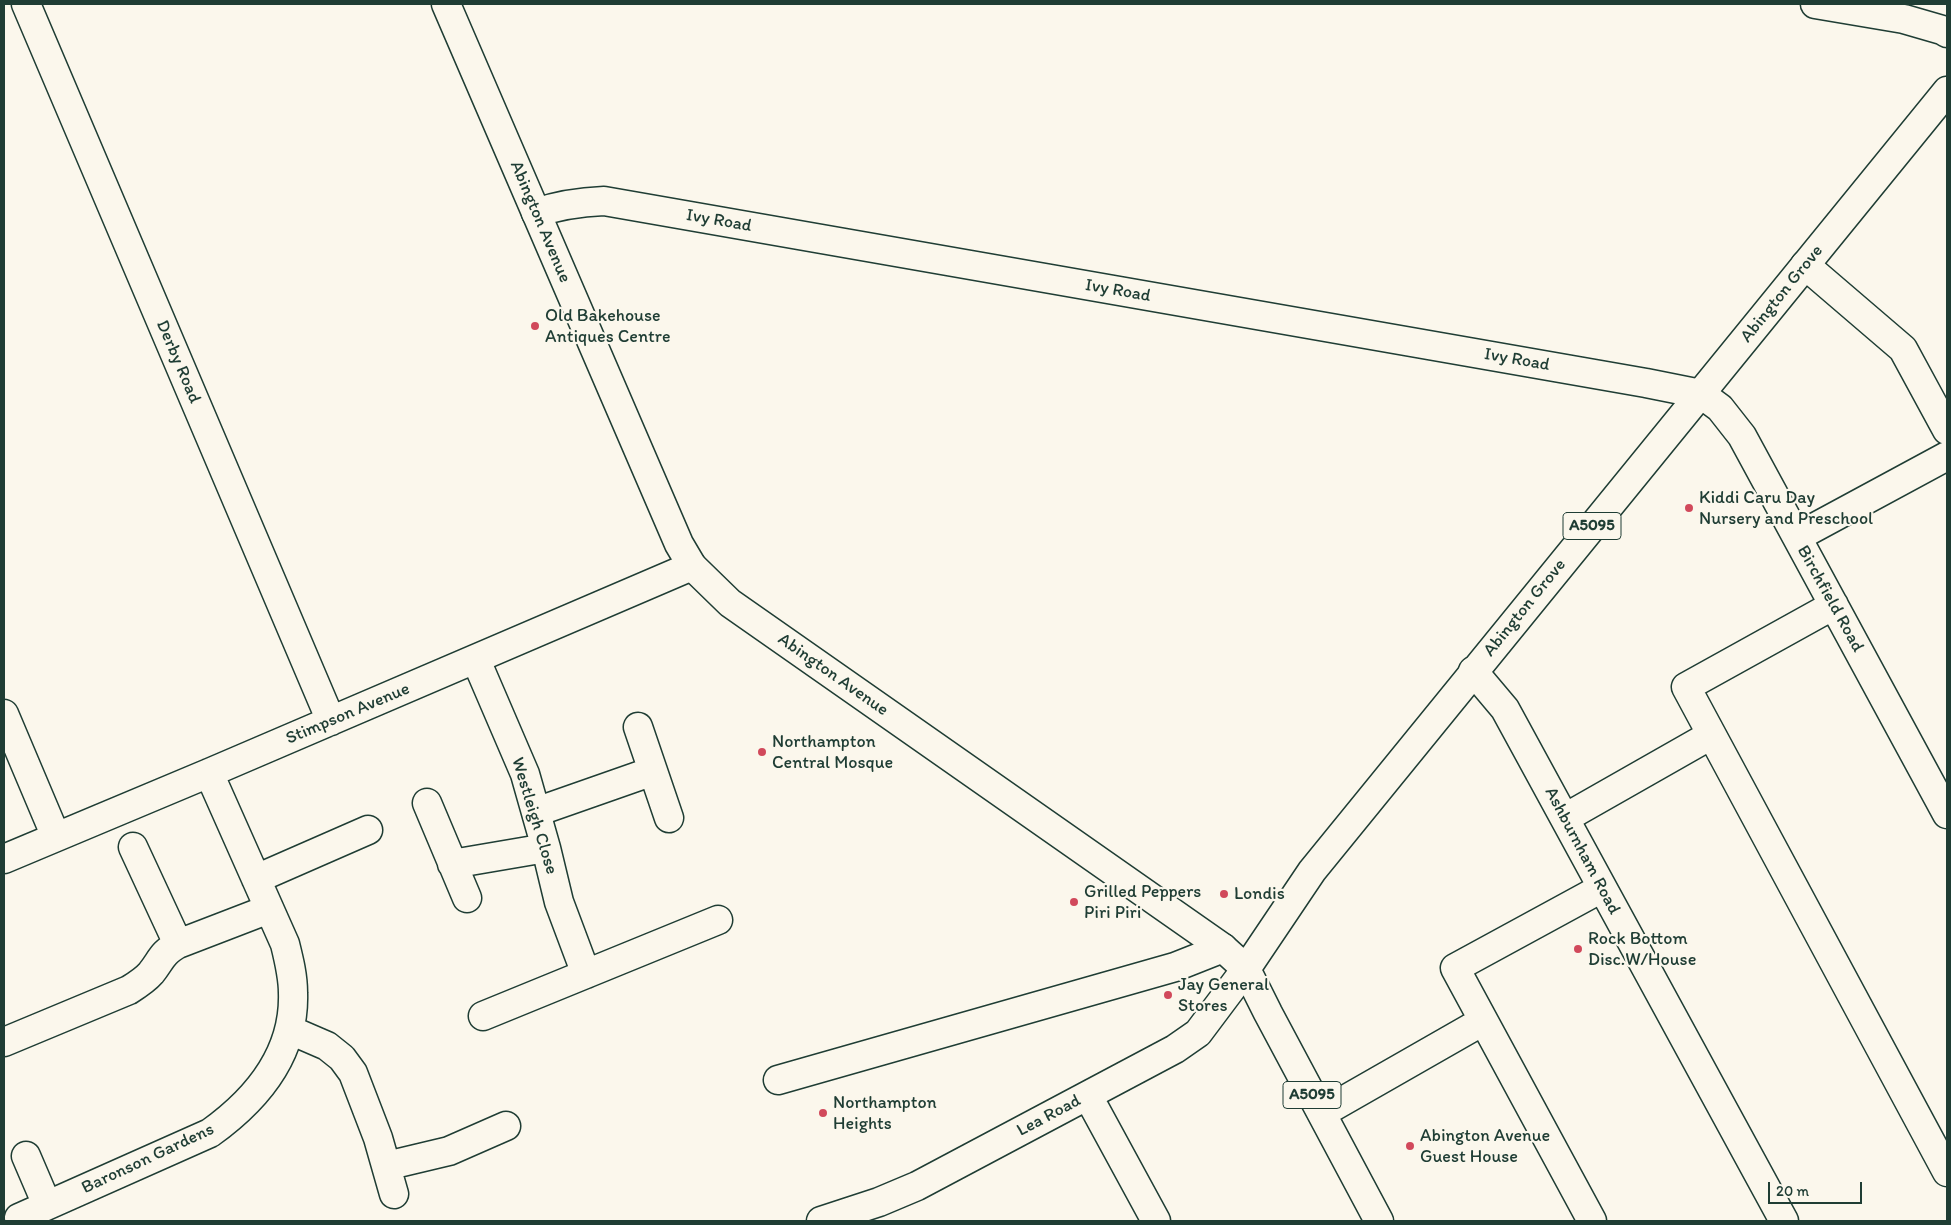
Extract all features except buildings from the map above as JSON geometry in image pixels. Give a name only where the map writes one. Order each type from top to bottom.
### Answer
[{"type":"street","name":"Derby Road","points":[[26,4],[331,721]]},
{"type":"street","name":"Abington Avenue","points":[[446,4],[679,544],[692,566],[730,602],[1223,948],[1246,969],[1379,1221]]},
{"type":"street","points":[[1815,4],[1904,19],[1947,33]]},
{"type":"street","name":"Abington Grove","points":[[1246,969],[1312,871],[1947,91]]},
{"type":"street","name":"Ivy Road","points":[[536,213],[562,204],[604,202],[1627,379],[1700,394]]},
{"type":"street","points":[[1805,265],[1903,349],[1947,430]]},
{"type":"street","name":"Birchfield Road","points":[[1700,394],[1720,408],[1742,436],[1947,814]]},
{"type":"street","points":[[1797,537],[1947,456]]},
{"type":"street","name":"Stimpson Avenue","points":[[4,860],[476,660],[692,566]]},
{"type":"street","points":[[1834,606],[1686,688],[1947,1172]]},
{"type":"street","name":"Westleigh Close","points":[[476,660],[525,774],[546,848],[558,902],[586,974]]},
{"type":"street","name":"Ashburnham Road","points":[[1473,672],[1505,709],[1784,1221]]},
{"type":"street","points":[[4,714],[56,837]]},
{"type":"street","points":[[638,727],[669,818]]},
{"type":"street","points":[[1565,818],[1711,735]]},
{"type":"street","points":[[536,812],[653,771]]},
{"type":"street","name":"Baronson Gardens","points":[[19,1218],[210,1133],[232,1118],[251,1099],[267,1078],[279,1056],[290,1030],[294,995],[291,969],[284,944],[209,773]]},
{"type":"street","points":[[427,803],[467,898]]},
{"type":"street","points":[[256,879],[368,830]]},
{"type":"street","points":[[132,847],[178,944]]},
{"type":"street","points":[[452,864],[546,848]]},
{"type":"street","points":[[1592,1221],[1455,968],[1602,888]]},
{"type":"street","points":[[4,1042],[129,990],[151,972],[160,956],[178,944],[269,909]]},
{"type":"street","points":[[483,1016],[718,920]]},
{"type":"street","points":[[778,1080],[1175,967],[1223,948]]},
{"type":"street","name":"Lea Road","points":[[821,1221],[879,1202],[917,1186],[1162,1057],[1198,1033],[1246,969]]},
{"type":"street","points":[[1322,1113],[1483,1021]]},
{"type":"street","points":[[290,1030],[327,1046],[342,1058],[353,1073],[378,1138],[394,1194]]},
{"type":"street","points":[[1088,1096],[1156,1221]]},
{"type":"street","points":[[386,1166],[449,1151],[506,1126]]},
{"type":"street","points":[[26,1156],[47,1205]]},
{"type":"place","name":"Old Bakehouse Antiques Centre","points":[[535,326]]},
{"type":"place","name":"Kiddi Caru Day Nursery and Preschool","points":[[1689,508]]},
{"type":"place","name":"Northampton Central Mosque","points":[[762,752]]},
{"type":"place","name":"Londis","points":[[1224,894]]},
{"type":"place","name":"Grilled Peppers Piri Piri","points":[[1074,902]]},
{"type":"place","name":"Rock Bottom Disc.W/House","points":[[1578,949]]},
{"type":"place","name":"Jay General Stores","points":[[1168,995]]},
{"type":"place","name":"Northampton Heights","points":[[823,1113]]},
{"type":"place","name":"Abington Avenue Guest House","points":[[1410,1146]]}]
